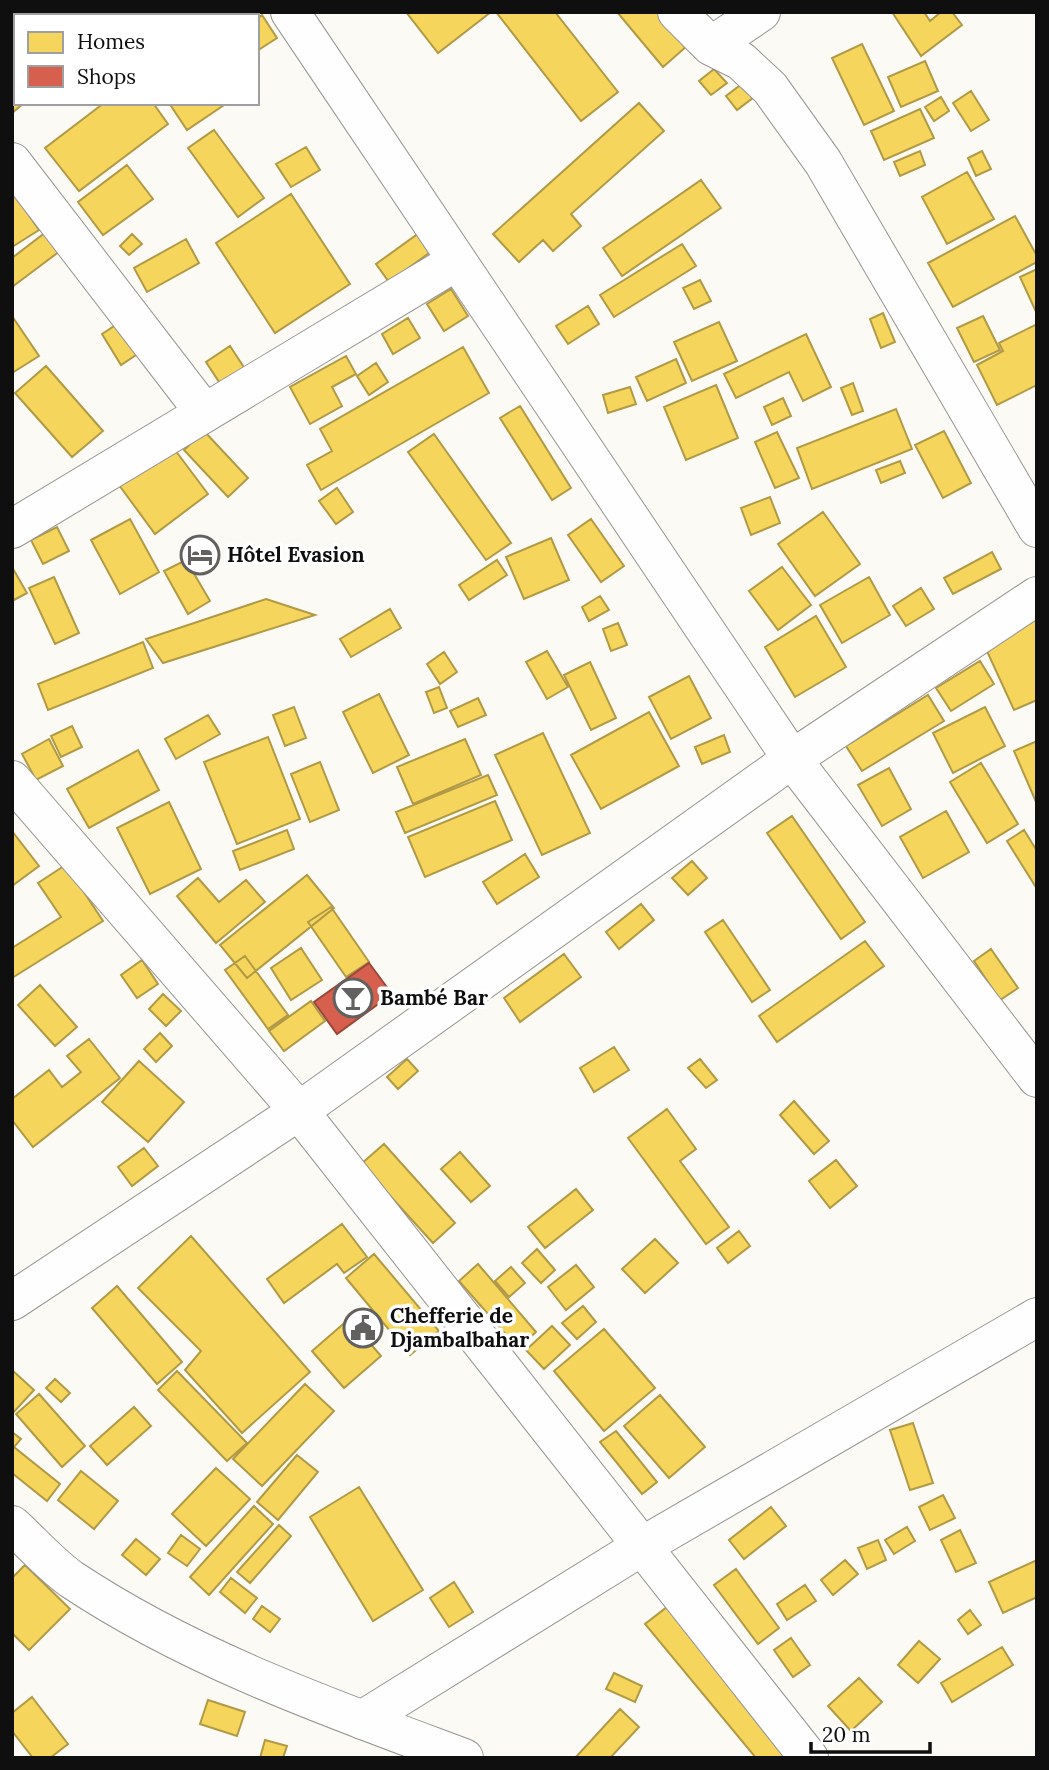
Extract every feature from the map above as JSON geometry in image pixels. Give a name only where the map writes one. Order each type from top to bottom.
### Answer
[{"type":"street","points":[[290,12],[792,759],[1030,1055]]},
{"type":"street","points":[[677,12],[711,46],[741,61],[770,88],[823,162],[1037,528]]},
{"type":"street","points":[[711,46],[761,12]]},
{"type":"street","points":[[12,162],[204,412]]},
{"type":"street","points":[[12,529],[457,261]]},
{"type":"street","points":[[12,1301],[299,1111],[792,759],[1037,596]]},
{"type":"street","points":[[12,780],[299,1111],[644,1545],[809,1758]]},
{"type":"street","points":[[362,1720],[644,1545],[1037,1317]]},
{"type":"street","points":[[12,1525],[69,1578],[193,1648],[362,1720],[464,1758]]},
{"type":"building: Homes","points":[[406,12],[491,12],[438,53]]},
{"type":"building: Homes","points":[[496,12],[555,12],[618,92],[581,121]]},
{"type":"building: Homes","points":[[617,12],[659,12],[687,46],[663,67]]},
{"type":"building: Homes","points":[[892,12],[924,12],[930,21],[941,12],[952,12],[962,25],[921,56]]},
{"type":"building: Homes","points":[[262,15],[277,38],[259,50],[259,17]]},
{"type":"building: Homes","points":[[862,44],[894,111],[864,125],[832,58]]},
{"type":"building: Homes","points":[[925,61],[938,91],[901,107],[888,77]]},
{"type":"building: Homes","points":[[714,69],[727,83],[711,95],[699,81]]},
{"type":"building: Homes","points":[[14,78],[14,105],[22,105],[12,113]]},
{"type":"building: Homes","points":[[747,80],[758,94],[737,110],[726,96]]},
{"type":"building: Homes","points":[[971,91],[989,120],[971,131],[953,103]]},
{"type":"building: Homes","points":[[941,97],[949,111],[934,121],[925,107]]},
{"type":"building: Homes","points":[[639,103],[664,131],[571,214],[581,226],[553,251],[543,240],[519,262],[493,234]]},
{"type":"building: Homes","points":[[101,105],[154,105],[168,124],[79,191],[45,148]]},
{"type":"building: Homes","points":[[170,105],[224,105],[187,130]]},
{"type":"building: Homes","points":[[920,109],[934,138],[884,160],[871,131]]},
{"type":"building: Homes","points":[[214,130],[264,198],[238,217],[188,148]]},
{"type":"building: Homes","points":[[306,147],[320,170],[291,187],[276,164]]},
{"type":"building: Homes","points":[[920,151],[925,165],[900,176],[894,162]]},
{"type":"building: Homes","points":[[982,151],[991,169],[976,176],[968,158]]},
{"type":"building: Homes","points":[[127,165],[153,199],[103,235],[78,202]]},
{"type":"building: Homes","points":[[967,172],[994,219],[947,244],[922,197]]},
{"type":"building: Homes","points":[[701,180],[721,208],[622,276],[603,248]]},
{"type":"building: Homes","points":[[12,191],[39,230],[12,247]]},
{"type":"building: Homes","points":[[291,194],[350,284],[275,333],[216,243]]},
{"type":"building: Homes","points":[[1015,216],[1037,256],[1037,262],[953,307],[928,263]]},
{"type":"building: Homes","points":[[50,229],[64,248],[12,287],[12,258]]},
{"type":"building: Homes","points":[[419,233],[432,251],[389,282],[376,264]]},
{"type":"building: Homes","points":[[132,234],[142,244],[129,255],[120,246]]},
{"type":"building: Homes","points":[[186,239],[199,263],[147,292],[134,268]]},
{"type":"building: Homes","points":[[682,244],[696,266],[614,317],[600,295]]},
{"type":"building: Homes","points":[[1037,269],[1037,314],[1020,277]]},
{"type":"building: Homes","points":[[700,280],[711,301],[694,309],[683,288]]},
{"type":"building: Homes","points":[[451,289],[468,316],[444,331],[427,304]]},
{"type":"building: Homes","points":[[588,306],[599,324],[568,344],[556,326]]},
{"type":"building: Homes","points":[[883,313],[895,342],[881,348],[870,319]]},
{"type":"building: Homes","points":[[12,316],[39,356],[12,373]]},
{"type":"building: Homes","points":[[983,316],[1000,350],[974,362],[957,328]]},
{"type":"building: Homes","points":[[408,318],[420,338],[393,354],[382,334]]},
{"type":"building: Homes","points":[[125,319],[145,349],[121,365],[102,334]]},
{"type":"building: Homes","points":[[719,322],[737,361],[692,381],[674,342]]},
{"type":"building: Homes","points":[[1037,324],[1037,385],[997,405],[977,365],[1003,351],[999,343]]},
{"type":"building: Homes","points":[[806,334],[831,387],[803,401],[789,372],[736,398],[724,374]]},
{"type":"building: Homes","points":[[230,346],[247,372],[223,388],[206,362]]},
{"type":"building: Homes","points":[[463,347],[489,393],[321,490],[307,465],[332,451],[320,429]]},
{"type":"building: Homes","points":[[346,356],[356,374],[332,387],[342,406],[310,424],[290,387]]},
{"type":"building: Homes","points":[[676,359],[686,383],[647,401],[636,377]]},
{"type":"building: Homes","points":[[376,363],[388,382],[369,395],[357,376]]},
{"type":"building: Homes","points":[[46,366],[103,431],[72,457],[15,393]]},
{"type":"building: Homes","points":[[853,383],[863,411],[852,415],[841,388]]},
{"type":"building: Homes","points":[[716,385],[738,438],[686,460],[664,407]]},
{"type":"building: Homes","points":[[630,387],[636,404],[608,413],[603,395]]},
{"type":"building: Homes","points":[[783,398],[791,416],[772,425],[764,407]]},
{"type":"building: Homes","points":[[520,406],[571,488],[552,500],[500,418]]},
{"type":"building: Homes","points":[[896,409],[912,449],[812,489],[797,448]]},
{"type":"building: Homes","points":[[204,431],[248,478],[228,497],[184,450]]},
{"type":"building: Homes","points":[[944,431],[971,483],[943,498],[915,445]]},
{"type":"building: Homes","points":[[777,432],[799,478],[775,488],[755,442]]},
{"type":"building: Homes","points":[[434,434],[511,543],[486,560],[408,452]]},
{"type":"building: Homes","points":[[169,442],[208,494],[155,534],[116,481]]},
{"type":"building: Homes","points":[[900,461],[905,473],[881,483],[876,470]]},
{"type":"building: Homes","points":[[337,488],[353,512],[336,524],[319,501]]},
{"type":"building: Homes","points":[[770,497],[780,523],[751,535],[741,508]]},
{"type":"building: Homes","points":[[823,512],[860,564],[815,596],[778,544]]},
{"type":"building: Homes","points":[[130,519],[159,572],[120,594],[91,540]]},
{"type":"building: Homes","points":[[591,519],[624,566],[601,582],[568,535]]},
{"type":"building: Homes","points":[[57,527],[69,551],[43,564],[31,540]]},
{"type":"building: Homes","points":[[551,538],[569,580],[524,599],[506,557]]},
{"type":"building: Homes","points":[[992,552],[1001,569],[953,594],[944,578]]},
{"type":"building: Homes","points":[[186,560],[210,601],[188,614],[164,571]]},
{"type":"building: Homes","points":[[497,560],[507,575],[469,600],[459,585]]},
{"type":"building: Homes","points":[[12,567],[27,593],[12,601]]},
{"type":"building: Homes","points":[[782,567],[811,605],[778,630],[749,591]]},
{"type":"building: Homes","points":[[54,577],[79,633],[55,644],[29,588]]},
{"type":"building: Homes","points":[[869,577],[890,615],[842,643],[820,605]]},
{"type":"building: Homes","points":[[921,588],[934,609],[906,626],[893,606]]},
{"type":"building: Homes","points":[[600,596],[609,610],[589,621],[582,607]]},
{"type":"building: Homes","points":[[266,599],[315,615],[163,663],[146,639]]},
{"type":"building: Homes","points":[[390,609],[401,628],[351,657],[340,639]]},
{"type":"building: Homes","points":[[1037,610],[1037,700],[1014,710],[980,636]]},
{"type":"building: Homes","points":[[816,616],[846,667],[795,697],[765,647]]},
{"type":"building: Homes","points":[[618,623],[627,645],[611,651],[603,629]]},
{"type":"building: Homes","points":[[143,642],[153,668],[48,710],[38,684]]},
{"type":"building: Homes","points":[[547,651],[568,687],[547,699],[526,662]]},
{"type":"building: Homes","points":[[444,652],[457,672],[440,684],[427,664]]},
{"type":"building: Homes","points":[[980,661],[994,684],[951,711],[936,688]]},
{"type":"building: Homes","points":[[590,662],[616,718],[591,730],[564,675]]},
{"type":"building: Homes","points":[[689,676],[711,718],[671,739],[649,697]]},
{"type":"building: Homes","points":[[439,687],[447,708],[434,713],[426,692]]},
{"type":"building: Homes","points":[[379,694],[409,755],[373,773],[343,712]]},
{"type":"building: Homes","points":[[928,695],[944,721],[862,771],[846,746]]},
{"type":"building: Homes","points":[[478,698],[486,715],[458,727],[450,711]]},
{"type":"building: Homes","points":[[294,707],[306,738],[285,746],[273,715]]},
{"type":"building: Homes","points":[[985,707],[1005,746],[953,773],[933,733]]},
{"type":"building: Homes","points":[[649,712],[679,766],[601,809],[571,755]]},
{"type":"building: Homes","points":[[208,715],[220,734],[176,759],[165,739]]},
{"type":"building: Homes","points":[[72,726],[82,747],[61,757],[51,736]]},
{"type":"building: Homes","points":[[543,733],[590,833],[542,855],[495,755]]},
{"type":"building: Homes","points":[[724,735],[730,752],[702,764],[695,747]]},
{"type":"building: Homes","points":[[268,737],[300,819],[237,844],[204,762]]},
{"type":"building: Homes","points":[[49,739],[63,766],[36,780],[22,754]]},
{"type":"building: Homes","points":[[465,739],[481,775],[413,804],[397,767]]},
{"type":"building: Homes","points":[[1037,741],[1037,802],[1036,802],[1014,751]]},
{"type":"building: Homes","points":[[138,750],[159,790],[89,828],[67,789]]},
{"type":"building: Homes","points":[[320,762],[339,810],[310,822],[291,774]]},
{"type":"building: Homes","points":[[981,763],[1018,824],[987,843],[950,782]]},
{"type":"building: Homes","points":[[889,768],[911,809],[882,826],[858,785]]},
{"type":"building: Homes","points":[[488,775],[497,795],[405,833],[396,812]]},
{"type":"building: Homes","points":[[495,801],[512,840],[425,877],[408,837]]},
{"type":"building: Homes","points":[[169,802],[201,869],[150,894],[117,828]]},
{"type":"building: Homes","points":[[946,811],[969,852],[923,878],[900,837]]},
{"type":"building: Homes","points":[[792,816],[865,922],[841,939],[767,833]]},
{"type":"building: Homes","points":[[287,830],[294,849],[240,870],[233,851]]},
{"type":"building: Homes","points":[[1024,830],[1037,851],[1037,889],[1007,841]]},
{"type":"building: Homes","points":[[12,831],[39,866],[12,886]]},
{"type":"building: Homes","points":[[525,854],[539,877],[497,904],[483,882]]},
{"type":"building: Homes","points":[[73,860],[80,886],[103,921],[12,978],[12,948],[61,917],[38,883]]},
{"type":"building: Homes","points":[[692,861],[707,878],[688,895],[672,878]]},
{"type":"building: Homes","points":[[307,875],[334,908],[247,978],[220,945]]},
{"type":"building: Homes","points":[[198,878],[219,902],[246,880],[265,902],[216,943],[177,896]]},
{"type":"building: Homes","points":[[641,904],[654,920],[619,949],[606,932]]},
{"type":"building: Homes","points":[[331,907],[369,962],[346,977],[308,922]]},
{"type":"building: Homes","points":[[723,920],[770,990],[752,1002],[705,932]]},
{"type":"building: Homes","points":[[865,941],[884,966],[777,1042],[759,1016]]},
{"type":"building: Homes","points":[[301,948],[322,980],[291,1000],[271,968]]},
{"type":"building: Homes","points":[[991,949],[1018,988],[1000,1000],[974,961]]},
{"type":"building: Homes","points":[[564,954],[581,977],[520,1022],[504,998]]},
{"type":"building: Homes","points":[[245,956],[288,1015],[268,1029],[225,970]]},
{"type":"building: Homes","points":[[142,960],[158,984],[137,998],[121,975]]},
{"type":"building: Homes","points":[[40,985],[77,1027],[55,1046],[18,1005]]},
{"type":"building: Homes","points":[[163,994],[181,1011],[166,1026],[149,1009]]},
{"type":"building: Homes","points":[[311,1001],[325,1021],[284,1051],[269,1031]]},
{"type":"building: Homes","points":[[160,1033],[172,1046],[156,1062],[144,1049]]},
{"type":"building: Homes","points":[[89,1039],[120,1078],[33,1147],[12,1120],[12,1099],[49,1070],[62,1087],[81,1072],[67,1056]]},
{"type":"building: Homes","points":[[614,1047],[629,1070],[594,1092],[580,1068]]},
{"type":"building: Homes","points":[[407,1059],[418,1071],[398,1089],[387,1077]]},
{"type":"building: Homes","points":[[700,1059],[717,1080],[706,1088],[688,1068]]},
{"type":"building: Homes","points":[[139,1061],[184,1102],[148,1142],[102,1102]]},
{"type":"building: Homes","points":[[794,1101],[829,1141],[814,1154],[780,1115]]},
{"type":"building: Homes","points":[[667,1109],[696,1149],[680,1161],[729,1227],[706,1244],[628,1138]]},
{"type":"building: Homes","points":[[384,1144],[455,1223],[433,1243],[361,1164]]},
{"type":"building: Homes","points":[[144,1148],[158,1166],[132,1186],[118,1167]]},
{"type":"building: Homes","points":[[460,1152],[490,1186],[471,1202],[441,1169]]},
{"type":"building: Homes","points":[[836,1160],[857,1186],[830,1208],[809,1181]]},
{"type":"building: Homes","points":[[576,1189],[593,1210],[545,1248],[528,1227]]},
{"type":"building: Homes","points":[[342,1224],[367,1257],[344,1273],[337,1264],[284,1303],[267,1279]]},
{"type":"building: Homes","points":[[739,1231],[750,1246],[728,1263],[717,1248]]},
{"type":"building: Homes","points":[[191,1236],[310,1372],[242,1433],[185,1370],[201,1351],[138,1288]]},
{"type":"building: Homes","points":[[655,1239],[678,1263],[645,1293],[622,1269]]},
{"type":"building: Homes","points":[[537,1249],[555,1270],[541,1283],[522,1263]]},
{"type":"building: Homes","points":[[374,1254],[439,1331],[410,1355],[346,1278]]},
{"type":"building: Homes","points":[[478,1264],[536,1332],[518,1348],[459,1281]]},
{"type":"building: Homes","points":[[576,1265],[594,1287],[566,1310],[548,1287]]},
{"type":"building: Homes","points":[[511,1267],[525,1283],[509,1297],[495,1281]]},
{"type":"building: Homes","points":[[117,1286],[182,1362],[157,1384],[92,1308]]},
{"type":"building: Homes","points":[[583,1306],[596,1322],[577,1339],[562,1323]]},
{"type":"building: Homes","points":[[349,1319],[381,1356],[344,1388],[312,1351]]},
{"type":"building: Homes","points":[[552,1326],[570,1345],[544,1369],[526,1350]]},
{"type":"building: Homes","points":[[604,1329],[655,1388],[604,1431],[554,1371]]},
{"type":"building: Homes","points":[[12,1370],[34,1390],[12,1414]]},
{"type":"building: Homes","points":[[177,1371],[247,1443],[227,1461],[158,1390]]},
{"type":"building: Homes","points":[[55,1379],[70,1393],[61,1402],[46,1388]]},
{"type":"building: Homes","points":[[305,1384],[334,1411],[262,1486],[233,1459]]},
{"type":"building: Homes","points":[[39,1394],[85,1446],[62,1467],[16,1414]]},
{"type":"building: Homes","points":[[660,1395],[705,1447],[669,1478],[624,1426]]},
{"type":"building: Homes","points":[[134,1407],[151,1426],[107,1465],[90,1446]]},
{"type":"building: Homes","points":[[913,1423],[933,1483],[910,1490],[890,1430]]},
{"type":"building: Homes","points":[[616,1431],[657,1482],[642,1494],[600,1442]]},
{"type":"building: Homes","points":[[12,1432],[21,1439],[14,1447],[60,1484],[47,1501],[12,1473]]},
{"type":"building: Homes","points":[[297,1455],[318,1472],[278,1520],[257,1502]]},
{"type":"building: Homes","points":[[216,1468],[250,1499],[206,1546],[172,1514]]},
{"type":"building: Homes","points":[[81,1471],[118,1501],[94,1529],[58,1500]]},
{"type":"building: Homes","points":[[359,1487],[423,1590],[373,1621],[310,1517]]},
{"type":"building: Homes","points":[[943,1495],[955,1518],[930,1530],[919,1507]]},
{"type":"building: Homes","points":[[254,1506],[273,1524],[209,1595],[190,1577]]},
{"type":"building: Homes","points":[[771,1507],[786,1526],[744,1559],[729,1540]]},
{"type":"building: Homes","points":[[279,1525],[291,1536],[250,1583],[237,1572]]},
{"type":"building: Homes","points":[[907,1527],[915,1541],[894,1554],[885,1540]]},
{"type":"building: Homes","points":[[960,1530],[976,1563],[956,1572],[941,1540]]},
{"type":"building: Homes","points":[[181,1535],[200,1549],[187,1566],[168,1553]]},
{"type":"building: Homes","points":[[136,1539],[160,1559],[146,1575],[122,1555]]},
{"type":"building: Homes","points":[[878,1540],[886,1560],[867,1569],[858,1548]]},
{"type":"building: Homes","points":[[845,1560],[858,1574],[833,1595],[821,1580]]},
{"type":"building: Homes","points":[[1037,1560],[1037,1597],[1003,1613],[989,1582]]},
{"type":"building: Homes","points":[[25,1565],[70,1609],[29,1650],[12,1633],[12,1578]]},
{"type":"building: Homes","points":[[736,1569],[779,1628],[758,1644],[714,1585]]},
{"type":"building: Homes","points":[[231,1578],[257,1598],[245,1613],[220,1592]]},
{"type":"building: Homes","points":[[454,1582],[473,1612],[449,1627],[430,1598]]},
{"type":"building: Homes","points":[[805,1585],[816,1601],[787,1620],[777,1604]]},
{"type":"building: Homes","points":[[262,1606],[280,1619],[270,1632],[253,1619]]},
{"type":"building: Homes","points":[[667,1607],[792,1758],[756,1758],[645,1624]]},
{"type":"building: Homes","points":[[970,1610],[981,1625],[968,1634],[958,1620]]},
{"type":"building: Homes","points":[[791,1638],[810,1665],[793,1677],[774,1650]]},
{"type":"building: Homes","points":[[919,1641],[940,1659],[918,1683],[898,1665]]},
{"type":"building: Homes","points":[[1002,1647],[1013,1665],[952,1702],[941,1683]]},
{"type":"building: Homes","points":[[614,1673],[642,1686],[635,1702],[606,1689]]},
{"type":"building: Homes","points":[[859,1678],[882,1702],[851,1731],[828,1706]]},
{"type":"building: Homes","points":[[32,1697],[68,1744],[50,1758],[33,1758],[12,1731],[12,1713]]},
{"type":"building: Homes","points":[[208,1700],[245,1712],[237,1736],[200,1724]]},
{"type":"building: Homes","points":[[620,1709],[639,1727],[610,1758],[575,1758]]},
{"type":"building: Homes","points":[[265,1740],[287,1746],[283,1758],[260,1758]]},
{"type":"building: Shops","name":"Bambé Bar","points":[[369,963],[392,994],[337,1034],[314,1002]]},
{"type":"place","name":"Hôtel Evasion","points":[[200,555]]},
{"type":"place","name":"Bambé Bar","points":[[353,998]]},
{"type":"place","name":"Chefferie de Djambalbahar","points":[[363,1328]]}]
